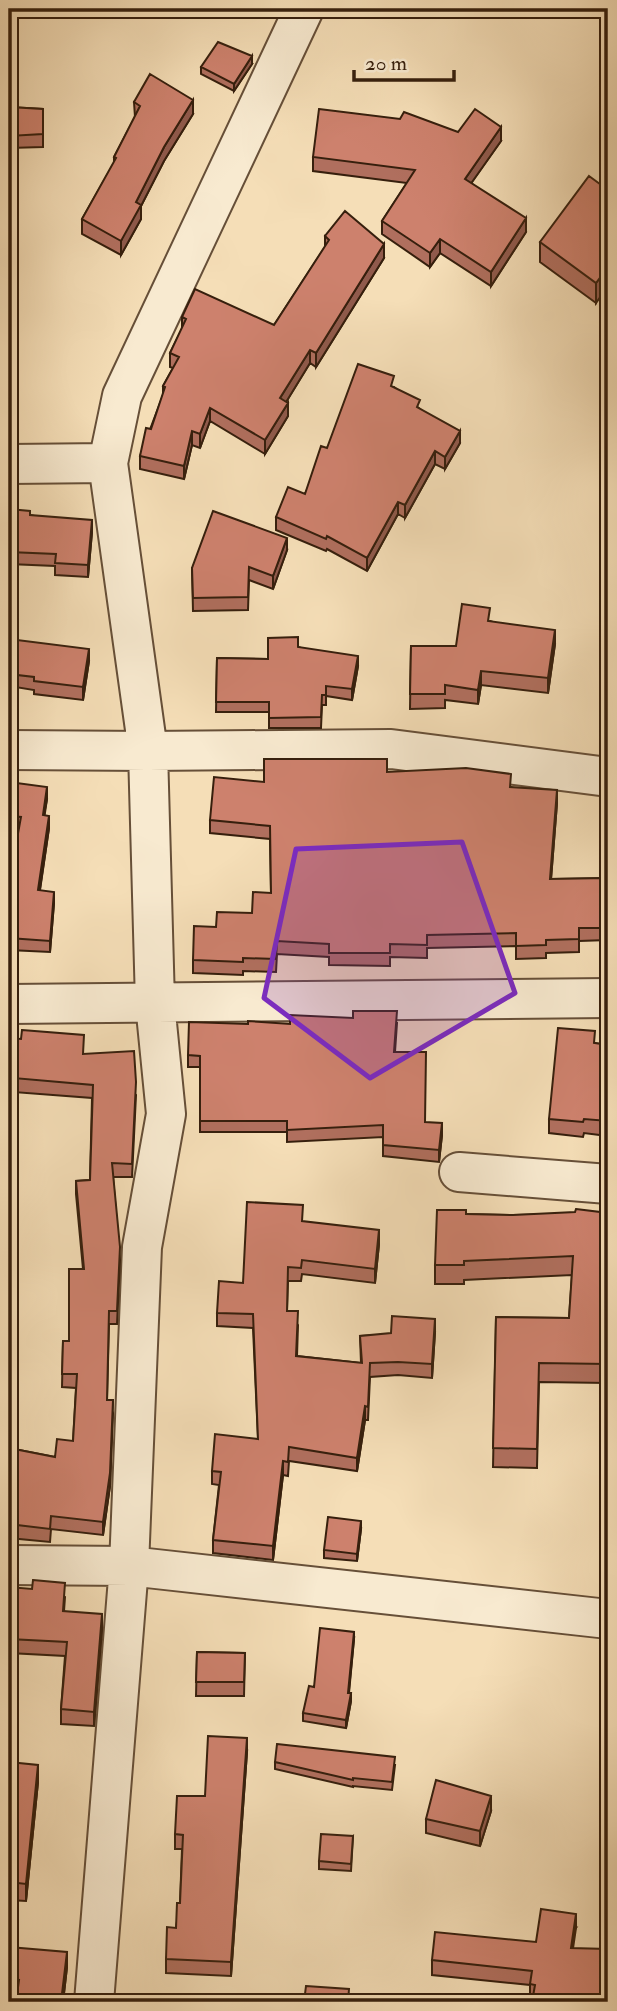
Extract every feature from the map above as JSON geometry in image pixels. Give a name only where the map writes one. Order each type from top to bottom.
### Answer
[{"type":"street","points":[[94,2002],[129,1566],[142,1247],[166,1114],[155,1003],[148,751],[108,463],[122,396],[304,9]]},
{"type":"street","points":[[9,464],[108,463]]},
{"type":"street","points":[[9,750],[391,749],[608,778]]},
{"type":"street","points":[[9,1004],[608,998]]},
{"type":"street","points":[[458,1172],[608,1184]]},
{"type":"street","points":[[9,1565],[129,1566],[608,1619]]},
{"type":"highlighted area","points":[[462,842],[515,993],[370,1078],[264,998],[296,849]]},
{"type":"building","points":[[218,42],[252,56],[234,84],[201,67]]},
{"type":"building","points":[[150,74],[193,100],[164,147],[136,202],[141,205],[121,241],[82,219],[116,158],[114,157],[140,106],[134,102]]},
{"type":"building","points":[[9,107],[43,109],[43,134],[9,136]]},
{"type":"building","points":[[319,109],[400,119],[404,112],[458,132],[475,109],[501,127],[465,179],[526,218],[491,272],[440,239],[430,253],[382,221],[415,170],[313,157]]},
{"type":"building","points":[[589,176],[608,190],[608,267],[596,283],[540,242]]},
{"type":"building","points":[[345,211],[384,244],[316,353],[310,350],[280,398],[288,403],[265,440],[210,408],[200,434],[192,431],[184,466],[140,456],[146,428],[151,429],[165,387],[163,386],[179,357],[170,353],[186,319],[182,317],[195,289],[274,325],[329,240],[325,236]]},
{"type":"building","points":[[358,364],[394,376],[391,386],[420,400],[417,407],[460,431],[445,457],[435,451],[405,505],[398,502],[367,558],[327,536],[326,539],[276,517],[288,487],[305,494],[321,446],[327,448]]},
{"type":"building","points":[[9,509],[30,511],[30,515],[92,520],[88,565],[55,563],[56,554],[9,552]]},
{"type":"building","points":[[213,511],[287,538],[273,576],[249,567],[248,597],[193,598],[192,568]]},
{"type":"building","points":[[462,604],[490,608],[488,621],[555,630],[548,678],[481,671],[478,690],[445,685],[445,694],[410,694],[411,646],[456,646]]},
{"type":"building","points":[[298,637],[298,647],[358,656],[352,689],[326,686],[326,695],[322,695],[321,717],[269,718],[269,702],[216,702],[217,658],[268,659],[268,638]]},
{"type":"building","points":[[9,639],[89,649],[83,687],[34,681],[34,677],[9,674]]},
{"type":"building","points":[[264,759],[387,759],[387,772],[466,768],[511,774],[510,787],[557,790],[550,879],[608,878],[608,928],[579,928],[579,939],[546,940],[546,945],[516,946],[516,933],[427,935],[427,945],[390,944],[390,953],[329,953],[329,944],[277,941],[276,959],[243,958],[243,962],[193,960],[194,926],[216,927],[217,912],[252,913],[253,892],[271,893],[270,826],[210,820],[214,777],[264,782]]},
{"type":"building","points":[[9,782],[47,787],[43,815],[49,816],[38,890],[54,892],[50,941],[9,938],[9,883],[21,817],[9,816]]},
{"type":"building","points":[[353,1011],[397,1011],[394,1052],[426,1052],[425,1122],[442,1123],[439,1150],[383,1145],[383,1125],[287,1130],[287,1121],[200,1121],[200,1056],[188,1055],[189,1022],[248,1024],[248,1021],[290,1024],[290,1015],[353,1018]]},
{"type":"building","points":[[558,1028],[595,1031],[594,1043],[608,1045],[608,1121],[549,1119]]},
{"type":"building","points":[[22,1030],[84,1035],[83,1054],[134,1051],[136,1082],[132,1164],[112,1163],[120,1247],[117,1311],[109,1311],[107,1400],[113,1400],[110,1473],[103,1522],[51,1516],[50,1529],[9,1524],[9,1448],[55,1457],[57,1439],[73,1441],[77,1374],[62,1374],[63,1341],[69,1341],[69,1269],[84,1269],[76,1181],[90,1180],[93,1085],[14,1078],[12,1104],[9,1104],[9,1038],[21,1039]]},
{"type":"building","points":[[247,1202],[303,1205],[302,1221],[379,1230],[375,1269],[302,1260],[301,1268],[288,1267],[287,1311],[298,1311],[296,1356],[362,1363],[360,1336],[391,1333],[392,1316],[435,1319],[432,1364],[370,1363],[368,1407],[365,1406],[357,1458],[289,1447],[288,1462],[283,1461],[273,1546],[213,1540],[221,1472],[212,1471],[215,1434],[258,1439],[253,1314],[217,1313],[219,1281],[243,1283]]},
{"type":"building","points":[[576,1209],[608,1213],[608,1364],[539,1363],[537,1449],[493,1448],[496,1317],[569,1318],[573,1256],[464,1261],[464,1265],[435,1265],[437,1210],[513,1215],[575,1212]]},
{"type":"building","points":[[328,1517],[361,1521],[357,1554],[324,1550]]},
{"type":"building","points":[[33,1580],[65,1583],[63,1611],[102,1614],[94,1712],[61,1709],[67,1642],[9,1639],[9,1587],[32,1589]]},
{"type":"building","points":[[320,1628],[354,1632],[348,1693],[351,1693],[346,1720],[303,1713],[309,1686],[314,1687]]},
{"type":"building","points":[[197,1652],[245,1653],[244,1682],[196,1682]]},
{"type":"building","points":[[208,1736],[247,1738],[231,1962],[166,1959],[167,1927],[176,1928],[177,1903],[180,1903],[183,1835],[175,1834],[177,1796],[205,1796]]},
{"type":"building","points":[[277,1744],[395,1757],[392,1782],[353,1780],[275,1762]]},
{"type":"building","points":[[9,1762],[38,1765],[26,1884],[9,1882]]},
{"type":"building","points":[[436,1780],[491,1796],[480,1831],[426,1819]]},
{"type":"building","points":[[321,1834],[353,1836],[351,1864],[319,1861]]},
{"type":"building","points":[[541,1909],[576,1914],[571,1948],[608,1949],[608,2002],[532,2002],[535,1985],[530,1984],[532,1971],[432,1960],[435,1932],[536,1942]]},
{"type":"building","points":[[9,1947],[67,1952],[61,2002],[16,2002],[19,1980],[9,1979]]},
{"type":"building","points":[[306,1986],[349,1989],[348,2002],[304,2002]]}]
